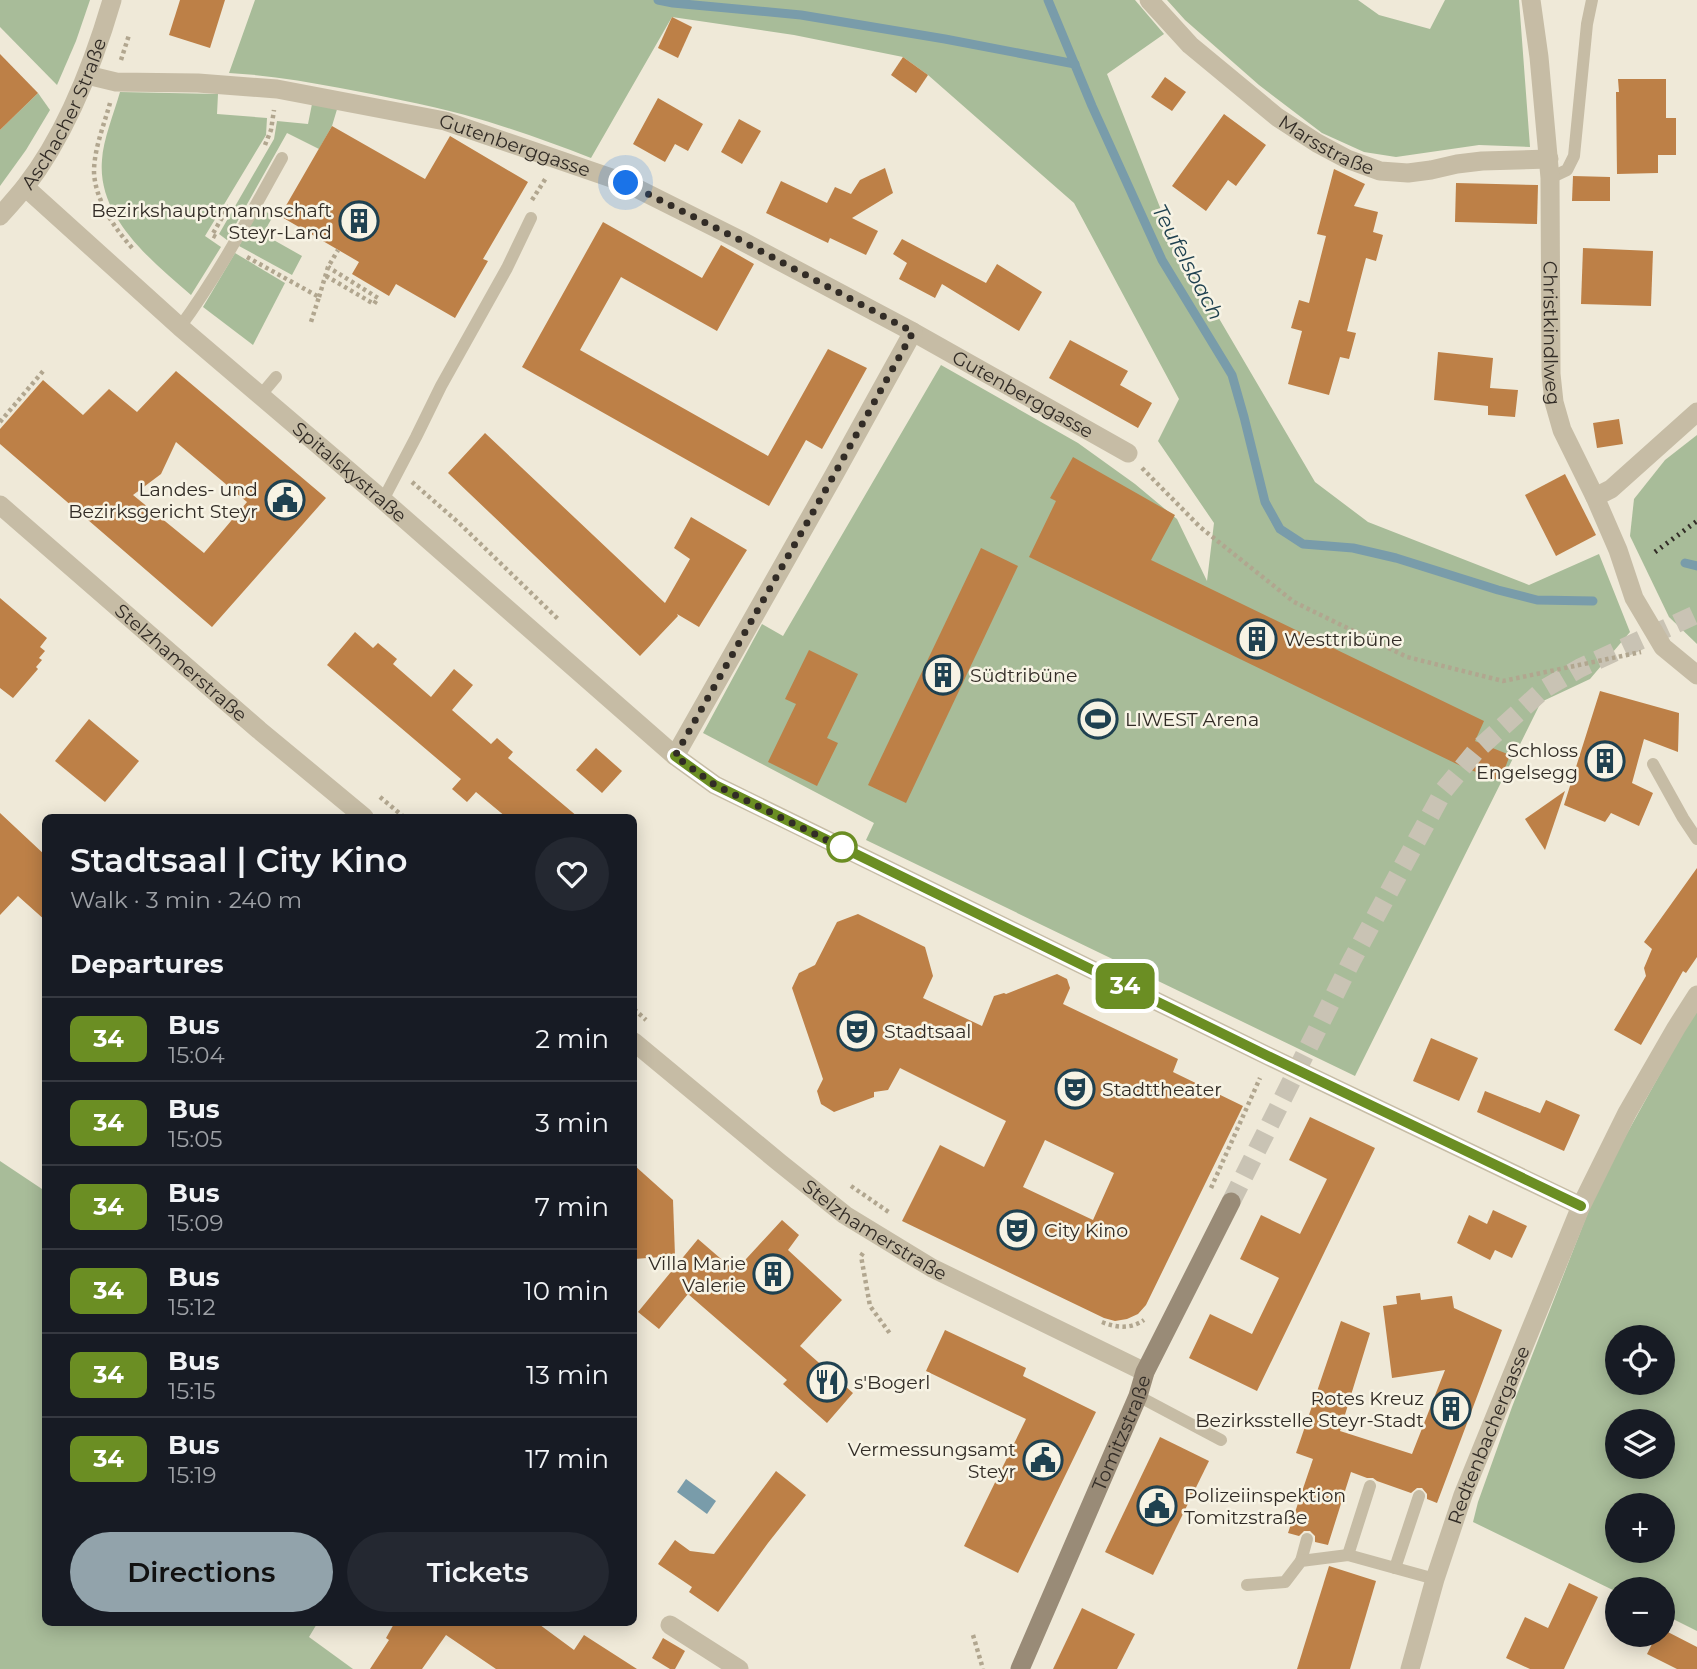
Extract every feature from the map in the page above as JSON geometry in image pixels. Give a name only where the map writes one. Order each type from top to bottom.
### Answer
[{"type":"main road","name":"Tomitzstraße","points":[[1020,1669],[1138,1396],[1145,1372],[1231,1202]]},
{"type":"street","name":"Aschacher Straße","points":[[0,216],[26,187],[63,125],[87,75],[111,0]]},
{"type":"street","name":"Marsstraße","points":[[1149,0],[1190,45],[1277,117],[1347,159],[1380,171],[1408,173],[1482,161],[1549,169]]},
{"type":"street","name":"Christkindlweg","points":[[1531,0],[1549,169],[1551,373],[1554,402],[1562,430],[1595,497]]},
{"type":"street","name":"Gutenberggasse","points":[[87,75],[116,82],[198,83],[278,89],[445,121],[626,183],[913,332],[1128,453]]},
{"type":"street","name":"Spitalskystraße","points":[[26,187],[180,327],[383,500],[675,756],[715,785],[1581,1206]]},
{"type":"street","points":[[675,756],[913,332]]},
{"type":"street","points":[[1697,412],[1611,489],[1595,497],[1618,550],[1634,598],[1663,647],[1697,676]]},
{"type":"street","name":"Stelzhamerstraße","points":[[0,505],[259,730],[360,814]]},
{"type":"street","name":"Redtenbachergasse","points":[[1410,1669],[1435,1579],[1463,1495],[1581,1206],[1627,1113],[1697,995]]},
{"type":"street","name":"Stelzhamerstraße","points":[[637,1044],[845,1215],[932,1268],[1145,1372]]},
{"type":"street","points":[[670,1625],[738,1669]]},
{"type":"lane","points":[[1549,169],[1567,170],[1574,156],[1587,24],[1592,0]]},
{"type":"lane","points":[[180,327],[232,248],[282,158]]},
{"type":"lane","points":[[383,500],[531,218]]},
{"type":"lane","points":[[260,396],[276,377]]},
{"type":"lane","points":[[1653,764],[1697,839]]},
{"type":"lane","points":[[1138,1396],[1220,1440]]},
{"type":"lane","points":[[1348,1555],[1370,1486]]},
{"type":"lane","points":[[1395,1568],[1419,1496]]},
{"type":"lane","points":[[1247,1585],[1285,1582],[1301,1561],[1307,1539]]},
{"type":"lane","points":[[1301,1561],[1348,1555],[1435,1579]]},
{"type":"path","points":[[531,218],[531,201],[558,159]]},
{"type":"path","points":[[319,297],[328,267],[338,250]]},
{"type":"path","points":[[326,276],[374,304],[378,298],[328,267]]},
{"type":"path","points":[[0,422],[44,370]]},
{"type":"path","points":[[1128,453],[1200,527],[1294,602],[1407,657],[1503,681],[1663,647]]},
{"type":"path","points":[[637,1012],[654,1027]]},
{"type":"path","points":[[1210,1189],[1255,1089]]},
{"type":"path","points":[[841,1180],[895,1217]]},
{"type":"path","points":[[874,1233],[861,1256],[863,1269],[870,1306],[891,1335]]},
{"type":"path","points":[[1094,1319],[1126,1327],[1137,1325],[1147,1318]]},
{"type":"path","points":[[973,1635],[983,1669]]},
{"type":"green space","points":[[0,0],[90,0],[57,85],[0,27]]},
{"type":"green space","name":"LIWEST Arena","points":[[255,0],[1135,0],[1164,34],[1107,74],[1173,240],[1315,482],[1368,522],[1529,585],[1599,554],[1630,632],[1590,679],[1541,702],[1355,1076],[866,840],[874,823],[703,733],[762,624],[783,636],[941,365],[1078,443],[1135,484],[1177,519],[1207,581],[1214,523],[1158,441],[1179,399],[1074,203],[928,75],[903,57],[794,35],[672,17],[591,158],[513,130],[434,107],[313,83],[229,73]]},
{"type":"green space","points":[[1167,0],[1358,0],[1379,15],[1430,29],[1445,0],[1519,0],[1530,147],[1479,145],[1396,157],[1364,152],[1322,133],[1259,85],[1185,20]]},
{"type":"green space","points":[[120,92],[218,94],[217,114],[267,118],[266,135],[205,236],[221,247],[191,295],[144,253],[108,201],[102,160]]},
{"type":"green space","points":[[38,93],[50,110],[0,186],[0,130]]},
{"type":"green space","points":[[312,104],[338,106],[332,126],[319,149],[287,133],[227,240],[219,234],[274,139],[277,121],[308,124]]},
{"type":"green space","points":[[260,208],[273,216],[263,234],[302,256],[292,275],[239,246]]},
{"type":"green space","points":[[235,253],[285,283],[253,345],[203,307]]},
{"type":"green space","points":[[1697,435],[1697,644],[1669,617],[1630,536],[1634,499],[1665,460]]},
{"type":"green space","points":[[1697,1011],[1697,1631],[1675,1620],[1675,1577],[1605,1577],[1605,1586],[1473,1522],[1512,1407],[1599,1184]]},
{"type":"green space","points":[[0,1161],[42,1189],[42,1626],[316,1626],[309,1637],[353,1669],[0,1669]]},
{"type":"water","points":[[686,1479],[716,1501],[707,1514],[677,1492]]},
{"type":"building","points":[[180,0],[225,0],[210,48],[169,35]]},
{"type":"building","points":[[672,17],[692,27],[678,58],[658,48]]},
{"type":"building","points":[[0,54],[38,93],[0,130]]},
{"type":"building","points":[[903,57],[928,75],[916,93],[891,75]]},
{"type":"building","points":[[1165,77],[1186,92],[1172,111],[1151,97]]},
{"type":"building","points":[[1618,79],[1666,79],[1666,118],[1676,118],[1676,155],[1658,155],[1658,173],[1617,174]]},
{"type":"building","points":[[658,98],[703,124],[688,151],[675,144],[665,162],[633,144]]},
{"type":"building","points":[[1224,114],[1266,145],[1236,186],[1228,180],[1206,211],[1172,186]]},
{"type":"building","points":[[739,119],[761,131],[742,164],[721,152]]},
{"type":"building","name":"Bezirkshauptmannschaft Steyr-Land","points":[[332,126],[425,179],[450,136],[528,182],[483,259],[488,261],[455,318],[396,284],[389,296],[352,274],[359,262],[280,216]]},
{"type":"building","points":[[885,168],[893,193],[852,218],[878,231],[866,255],[830,238],[828,243],[766,213],[781,181],[827,203],[835,187],[851,194],[860,180]]},
{"type":"building","points":[[1334,169],[1365,184],[1354,206],[1378,212],[1373,232],[1383,235],[1376,261],[1366,258],[1347,331],[1356,333],[1349,359],[1340,357],[1329,395],[1288,384],[1302,331],[1291,328],[1299,300],[1309,303],[1326,236],[1317,234]]},
{"type":"building","points":[[1573,176],[1610,177],[1610,201],[1572,201]]},
{"type":"building","points":[[1456,183],[1538,185],[1537,224],[1455,222]]},
{"type":"building","points":[[603,222],[702,278],[721,245],[754,264],[717,331],[621,277],[580,350],[768,456],[828,349],[867,368],[822,449],[806,440],[769,506],[522,367]]},
{"type":"building","points":[[902,239],[986,283],[997,264],[1042,292],[1019,331],[942,284],[935,298],[899,279],[907,263],[893,254]]},
{"type":"building","points":[[1583,248],[1653,251],[1651,306],[1581,304]]},
{"type":"building","points":[[1070,340],[1128,371],[1120,385],[1152,403],[1138,428],[1049,378]]},
{"type":"building","points":[[1438,352],[1493,358],[1490,388],[1518,390],[1515,417],[1488,415],[1488,406],[1434,400]]},
{"type":"building","name":"Landes- und Bezirksgericht Steyr","points":[[176,371],[326,498],[212,627],[0,444],[0,429],[43,380],[83,415],[109,389],[137,412]],"holes":[[[176,442],[247,502],[204,553],[133,495],[161,474]]]},
{"type":"building","points":[[1619,419],[1623,444],[1597,448],[1593,423]]},
{"type":"building","points":[[485,433],[665,603],[690,559],[674,548],[691,517],[747,550],[699,627],[677,614],[640,656],[448,473]]},
{"type":"building","name":"Westtribüne","points":[[1073,457],[1175,515],[1151,560],[1484,721],[1475,741],[1510,755],[1500,781],[1463,767],[1029,557],[1056,501],[1050,498]]},
{"type":"building","points":[[1565,474],[1596,535],[1556,556],[1525,495]]},
{"type":"building","name":"Südtribüne","points":[[981,548],[1018,566],[906,803],[868,785]]},
{"type":"building","points":[[0,598],[47,638],[40,647],[45,651],[39,658],[42,660],[36,667],[38,669],[13,698],[0,688]]},
{"type":"building","points":[[355,632],[373,648],[378,643],[397,659],[393,664],[431,697],[454,669],[473,685],[452,710],[491,744],[497,738],[513,752],[508,758],[574,814],[502,814],[476,792],[467,802],[452,789],[461,779],[327,665]]},
{"type":"building","points":[[809,650],[858,674],[827,738],[838,743],[817,786],[768,762],[796,704],[785,699]]},
{"type":"building","name":"Schloss Engelsegg","points":[[1600,691],[1679,713],[1678,752],[1644,739],[1632,783],[1653,793],[1639,826],[1611,813],[1605,822],[1564,805]]},
{"type":"building","points":[[89,719],[139,761],[105,802],[55,761]]},
{"type":"building","points":[[596,748],[622,771],[602,793],[576,770]]},
{"type":"building","points":[[1565,791],[1545,850],[1525,819]]},
{"type":"building","points":[[0,813],[42,852],[42,917],[18,896],[0,915]]},
{"type":"building","points":[[1697,868],[1697,957],[1686,973],[1683,971],[1641,1045],[1614,1030],[1646,976],[1644,968],[1652,949],[1644,942]]},
{"type":"building","points":[[858,914],[925,947],[933,976],[923,998],[982,1026],[994,996],[1057,974],[1067,979],[1070,988],[1063,1004],[1178,1059],[1173,1072],[1243,1106],[1146,1305],[1138,1314],[1115,1321],[1104,1318],[902,1221],[940,1145],[984,1167],[1006,1121],[900,1068],[888,1090],[874,1092],[874,1097],[834,1112],[821,1104],[817,1091],[823,1079],[792,988],[799,973],[815,965],[837,922]],"holes":[[[1045,1140],[1114,1173],[1093,1220],[1023,1187]]]},
{"type":"building","points":[[1431,1038],[1478,1058],[1459,1101],[1413,1081]]},
{"type":"building","points":[[1485,1091],[1540,1113],[1546,1100],[1580,1115],[1564,1151],[1477,1112]]},
{"type":"building","points":[[1310,1117],[1375,1148],[1257,1391],[1189,1358],[1210,1314],[1252,1334],[1279,1278],[1240,1259],[1261,1215],[1300,1234],[1327,1179],[1289,1160]]},
{"type":"building","points":[[637,1168],[673,1200],[675,1256],[637,1259]]},
{"type":"building","points":[[1493,1210],[1527,1226],[1512,1258],[1495,1250],[1490,1260],[1457,1243],[1469,1215],[1487,1224]]},
{"type":"building","points":[[782,1220],[799,1235],[788,1250],[842,1300],[800,1346],[853,1393],[827,1423],[783,1384],[787,1380],[688,1294],[659,1329],[638,1312],[698,1239],[735,1271]]},
{"type":"building","name":"Rotes Kreuz Bezirksstelle Steyr-Stadt","points":[[1420,1293],[1421,1300],[1452,1296],[1454,1308],[1502,1330],[1437,1503],[1427,1499],[1422,1488],[1411,1493],[1351,1472],[1328,1545],[1315,1542],[1315,1536],[1310,1531],[1304,1531],[1299,1536],[1288,1533],[1313,1459],[1296,1453],[1341,1321],[1370,1333],[1340,1431],[1412,1454],[1445,1370],[1392,1378],[1383,1306],[1397,1304],[1396,1296]]},
{"type":"building","points":[[945,1330],[1026,1368],[1023,1376],[1096,1412],[1018,1573],[964,1546],[1026,1419],[926,1371]]},
{"type":"building","name":"Polizeiinspektion Tomitzstraße","points":[[1160,1437],[1209,1461],[1153,1575],[1105,1552]]},
{"type":"building","points":[[776,1471],[806,1495],[718,1612],[689,1592],[692,1587],[658,1564],[675,1540],[690,1551],[714,1554]]},
{"type":"building","points":[[1329,1566],[1376,1581],[1350,1669],[1297,1669]]},
{"type":"building","points":[[1569,1583],[1598,1597],[1564,1669],[1530,1669],[1506,1658],[1525,1617],[1548,1628]]},
{"type":"building","points":[[1082,1608],[1135,1634],[1117,1669],[1053,1669]]},
{"type":"building","points":[[393,1626],[541,1626],[574,1650],[584,1635],[637,1669],[496,1669],[446,1635],[422,1669],[370,1669],[389,1640],[386,1638]]},
{"type":"building","points":[[1675,1636],[1697,1647],[1697,1669],[1677,1669],[1647,1654],[1650,1647],[1675,1647]]},
{"type":"building","points":[[663,1638],[685,1651],[675,1669],[670,1669],[652,1658]]},
{"type":"waterway","name":"Teufelsbach","points":[[658,0],[801,15],[1075,64]]},
{"type":"waterway","name":"Teufelsbach","points":[[1048,0],[1092,106],[1162,260],[1232,375],[1265,502],[1280,529],[1303,544],[1353,548],[1396,558],[1537,600],[1593,601]]},
{"type":"waterway","name":"Teufelsbach","points":[[1685,563],[1697,566]]},
{"type":"tunnel","points":[[1231,1202],[1352,960],[1444,790],[1476,751],[1544,689],[1580,668],[1697,614]]},
{"type":"railway","points":[[1655,552],[1697,521]]},
{"type":"bus line","name":"34","points":[[675,756],[715,785],[1581,1206]]},
{"type":"place","name":"Bezirkshauptmannschaft Steyr-Land","points":[[359,221]]},
{"type":"place","name":"Landes- und Bezirksgericht Steyr","points":[[285,500]]},
{"type":"place","name":"Westtribüne","points":[[1257,639]]},
{"type":"place","name":"Südtribüne","points":[[943,675]]},
{"type":"place","name":"LIWEST Arena","points":[[1098,719]]},
{"type":"place","name":"Schloss Engelsegg","points":[[1605,761]]},
{"type":"place","name":"Stadtsaal","points":[[857,1031]]},
{"type":"place","name":"Stadttheater","points":[[1075,1089]]},
{"type":"place","name":"City Kino","points":[[1017,1230]]},
{"type":"place","name":"Villa Marie Valerie","points":[[773,1274]]},
{"type":"place","name":"s'Bogerl","points":[[827,1382]]},
{"type":"place","name":"Rotes Kreuz Bezirksstelle Steyr-Stadt","points":[[1451,1409]]},
{"type":"place","name":"Vermessungsamt Steyr","points":[[1043,1460]]},
{"type":"place","name":"Polizeiinspektion Tomitzstraße","points":[[1157,1506]]},
{"type":"route","points":[[626,183],[913,332],[675,756],[715,785],[842,847]]}]
